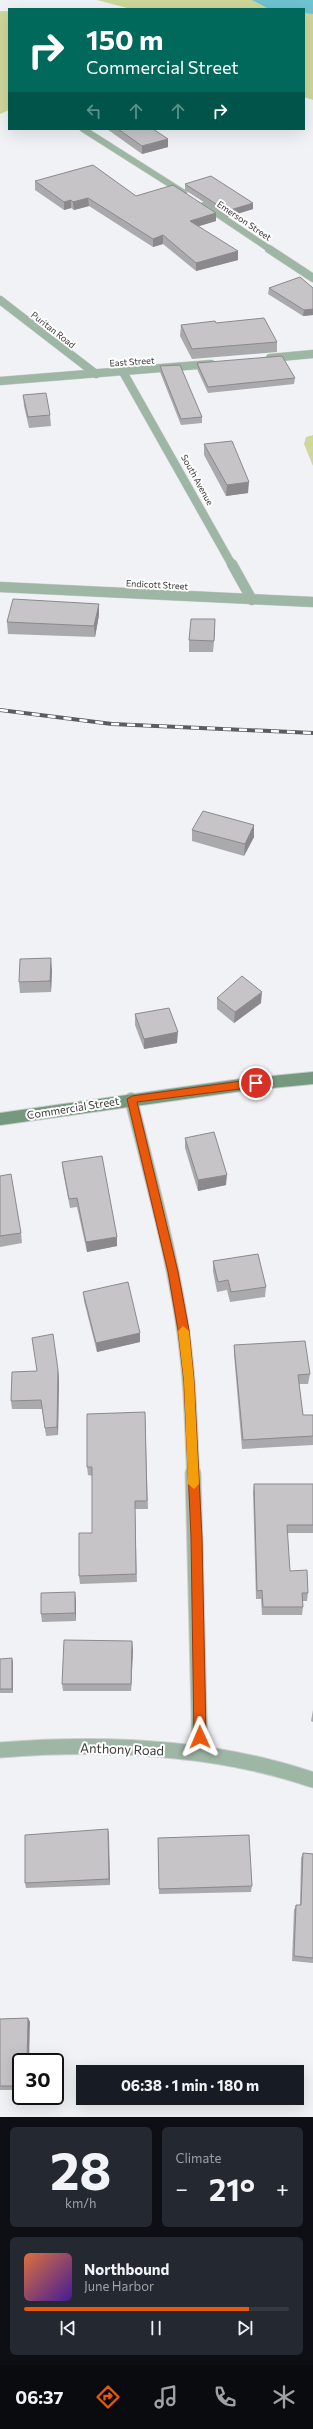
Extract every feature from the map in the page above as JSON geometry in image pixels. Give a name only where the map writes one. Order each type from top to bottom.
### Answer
[{"type":"main road","name":"Commercial Street","points":[[0,1119],[241,1084],[313,1078]]},
{"type":"street","points":[[85,130],[193,198]]},
{"type":"street","name":"Emerson Street","points":[[200,202],[313,278]]},
{"type":"street","name":"Puritan Road","points":[[0,300],[96,374]]},
{"type":"street","points":[[263,359],[313,354]]},
{"type":"street","name":"East Street","points":[[0,381],[216,364]]},
{"type":"street","name":"South Avenue","points":[[123,372],[252,600]]},
{"type":"street","name":"Endicott Street","points":[[0,587],[313,602]]},
{"type":"street","points":[[132,1099],[173,1272],[183,1330],[189,1381],[196,1537],[200,1753]]},
{"type":"street","name":"Anthony Road","points":[[0,1750],[39,1747],[200,1753],[249,1761],[313,1780]]},
{"type":"green space","points":[[97,0],[313,0],[313,100],[305,97],[305,8],[127,8]]},
{"type":"green space","points":[[0,11],[8,11],[8,110],[0,114]]},
{"type":"green space","points":[[313,435],[313,466],[304,444],[306,437]]},
{"type":"water","points":[[252,0],[313,0],[313,14],[305,13],[305,8],[267,8]]},
{"type":"building","points":[[119,130],[154,130],[168,139],[142,146]]},
{"type":"building","points":[[93,165],[136,196],[173,185],[216,213],[190,221],[238,251],[196,263],[163,235],[153,239],[88,198],[73,202],[71,200],[64,202],[35,181]]},
{"type":"building","points":[[211,176],[253,203],[227,211],[185,184]]},
{"type":"building","points":[[300,277],[313,288],[313,309],[304,310],[269,288]]},
{"type":"building","points":[[264,318],[277,342],[192,349],[181,325],[215,321],[216,323]]},
{"type":"building","points":[[282,356],[295,378],[208,387],[197,363]]},
{"type":"building","points":[[180,365],[202,417],[181,419],[160,366]]},
{"type":"building","points":[[46,393],[50,415],[28,417],[23,395]]},
{"type":"building","points":[[232,441],[249,482],[227,485],[204,444]]},
{"type":"building","points":[[13,599],[99,604],[94,626],[7,622]]},
{"type":"building","points":[[191,619],[215,619],[214,641],[189,640]]},
{"type":"building","points":[[203,811],[254,825],[245,844],[192,830]]},
{"type":"building","points":[[51,958],[50,981],[19,982],[20,959]]},
{"type":"building","points":[[242,976],[262,992],[235,1012],[217,998]]},
{"type":"building","points":[[169,1008],[178,1032],[144,1039],[135,1014]]},
{"type":"building","points":[[214,1132],[227,1175],[198,1180],[185,1138]]},
{"type":"building","points":[[102,1156],[117,1237],[86,1242],[77,1198],[69,1199],[62,1162]]},
{"type":"building","points":[[11,1174],[21,1233],[0,1236],[0,1176]]},
{"type":"building","points":[[258,1254],[266,1287],[231,1292],[228,1280],[218,1282],[213,1261]]},
{"type":"building","points":[[128,1282],[140,1333],[96,1343],[83,1292]]},
{"type":"building","points":[[53,1334],[58,1370],[57,1427],[45,1428],[41,1400],[11,1401],[12,1372],[37,1371],[32,1338]]},
{"type":"building","points":[[305,1341],[310,1374],[298,1375],[303,1415],[313,1415],[313,1436],[243,1440],[234,1345]]},
{"type":"building","points":[[145,1412],[147,1501],[135,1501],[136,1574],[79,1576],[79,1533],[92,1533],[92,1467],[87,1467],[87,1414]]},
{"type":"building","points":[[254,1484],[313,1484],[313,1525],[287,1525],[290,1571],[307,1570],[308,1593],[302,1593],[303,1607],[263,1607],[262,1590],[257,1591]]},
{"type":"building","points":[[75,1592],[75,1613],[41,1614],[41,1593]]},
{"type":"building","points":[[64,1640],[132,1641],[131,1684],[62,1684]]},
{"type":"building","points":[[12,1658],[12,1689],[0,1689],[0,1659]]},
{"type":"building","points":[[108,1829],[109,1879],[25,1883],[25,1835]]},
{"type":"building","points":[[249,1835],[252,1886],[159,1889],[158,1838]]},
{"type":"building","points":[[303,1853],[313,1854],[313,1958],[294,1956],[296,1905],[301,1905]]},
{"type":"building","points":[[28,2018],[27,2053],[12,2053],[12,2086],[0,2086],[0,2019]]},
{"type":"railway","points":[[0,710],[112,724],[313,733]]},
{"type":"slow traffic","points":[[183,1331],[189,1381],[194,1484]]},
{"type":"route","points":[[200,1737],[196,1537],[189,1381],[183,1330],[173,1272],[132,1099],[256,1083]]}]
